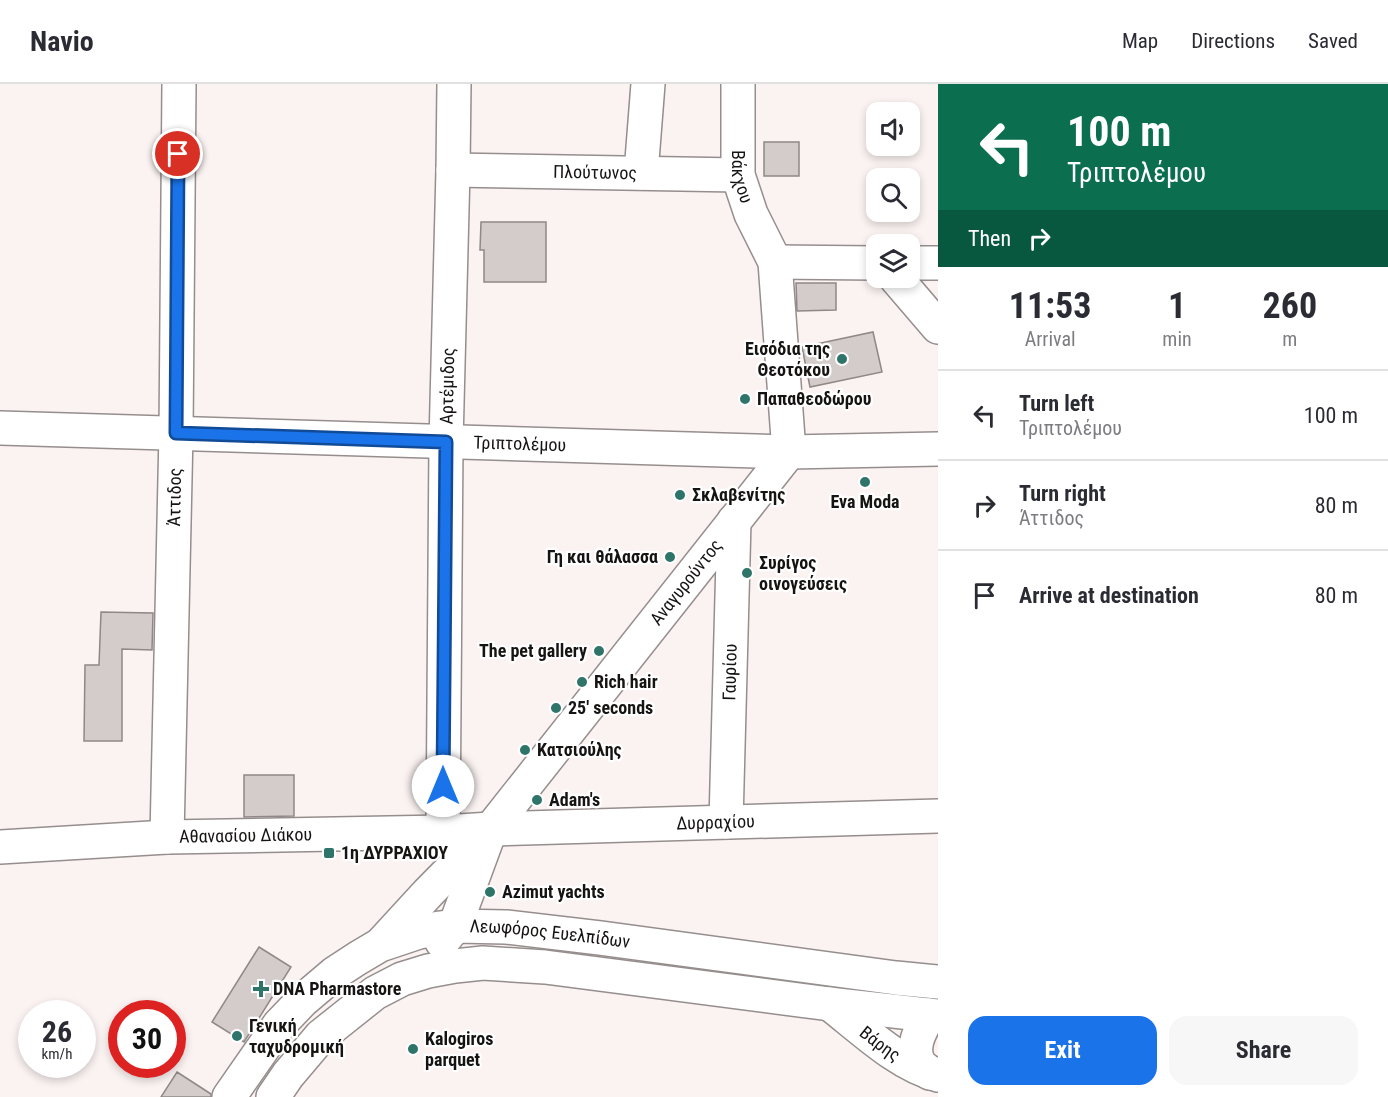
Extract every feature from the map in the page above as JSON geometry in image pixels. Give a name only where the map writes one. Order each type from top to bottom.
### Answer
[{"type":"street","name":"Άττιδος","points":[[167,837],[176,433],[179,84]]},
{"type":"street","name":"Αρτέμιδος","points":[[443,832],[446,442],[454,84]]},
{"type":"street","points":[[641,174],[648,84]]},
{"type":"street","name":"Βάκχου","points":[[738,84],[738,175],[751,214],[775,262]]},
{"type":"street","name":"Πλούτωνος","points":[[453,170],[738,175]]},
{"type":"street","points":[[866,263],[775,262],[789,452],[938,449]]},
{"type":"street","points":[[920,263],[938,263]]},
{"type":"street","points":[[905,288],[938,327]]},
{"type":"street","name":"Τριπτολέμου","points":[[0,428],[789,452]]},
{"type":"street","name":"Αναγυρούντος","points":[[380,945],[490,829],[789,452]]},
{"type":"street","name":"Γαυρίου","points":[[726,822],[735,521]]},
{"type":"street","name":"Δυρραχίου","points":[[490,829],[938,816]]},
{"type":"street","name":"Αναγυρούντος","points":[[417,974],[455,926],[490,829]]},
{"type":"street","name":"Αθανασίου Διάκου","points":[[0,847],[167,837],[443,832],[490,829]]},
{"type":"street","name":"Λεωφόρος Ευελπίδων","points":[[229,1097],[279,1025],[302,1001],[335,973],[380,945],[419,932],[455,926],[506,927],[938,982]]},
{"type":"street","name":"Λεωφόρος Ευελπίδων","points":[[273,1097],[288,1075],[321,1036],[375,993],[402,979],[428,970],[455,966],[483,963],[514,964],[933,1015]]},
{"type":"street","name":"Βάρης","points":[[830,1004],[896,1056],[934,1074]]},
{"type":"street","points":[[933,1015],[918,1035],[916,1052],[920,1065],[934,1074]]},
{"type":"building","points":[[764,142],[799,142],[799,176],[764,176]]},
{"type":"building","points":[[481,222],[546,222],[546,282],[484,282],[484,250],[480,250]]},
{"type":"building","points":[[796,283],[836,283],[836,310],[797,311]]},
{"type":"building","name":"Εισόδια της Θεοτόκου","points":[[873,332],[882,372],[810,387],[802,347]]},
{"type":"building","points":[[101,612],[153,613],[152,650],[122,649],[122,741],[84,741],[85,665],[99,665]]},
{"type":"building","points":[[244,775],[294,775],[294,816],[244,817]]},
{"type":"building","points":[[259,947],[291,967],[244,1042],[212,1022]]},
{"type":"building","points":[[173,1078],[186,1078],[211,1094],[211,1097],[161,1097]]},
{"type":"place","name":"Εισόδια της Θεοτόκου","points":[[842,359]]},
{"type":"place","name":"Παπαθεοδώρου","points":[[745,399]]},
{"type":"place","name":"Eva Moda","points":[[865,482]]},
{"type":"place","name":"Σκλαβενίτης","points":[[680,495]]},
{"type":"place","name":"Γη και θάλασσα","points":[[670,557]]},
{"type":"place","name":"Συρίγος οινογεύσεις","points":[[747,573]]},
{"type":"place","name":"The pet gallery","points":[[599,651]]},
{"type":"place","name":"Rich hair","points":[[582,682]]},
{"type":"place","name":"25' seconds","points":[[556,708]]},
{"type":"place","name":"Κατσιούλης","points":[[525,750]]},
{"type":"place","name":"Adam's","points":[[537,800]]},
{"type":"place","name":"1η ΔΥΡΡΑΧΙΟΥ","points":[[329,853]]},
{"type":"place","name":"Azimut yachts","points":[[490,892]]},
{"type":"place","name":"DNA Pharmastore","points":[[261,989]]},
{"type":"place","name":"Γενική ταχυδρομική","points":[[237,1036]]},
{"type":"place","name":"Kalogiros parquet","points":[[413,1049]]},
{"type":"route","points":[[178,154],[176,433],[446,442],[443,786]]}]
